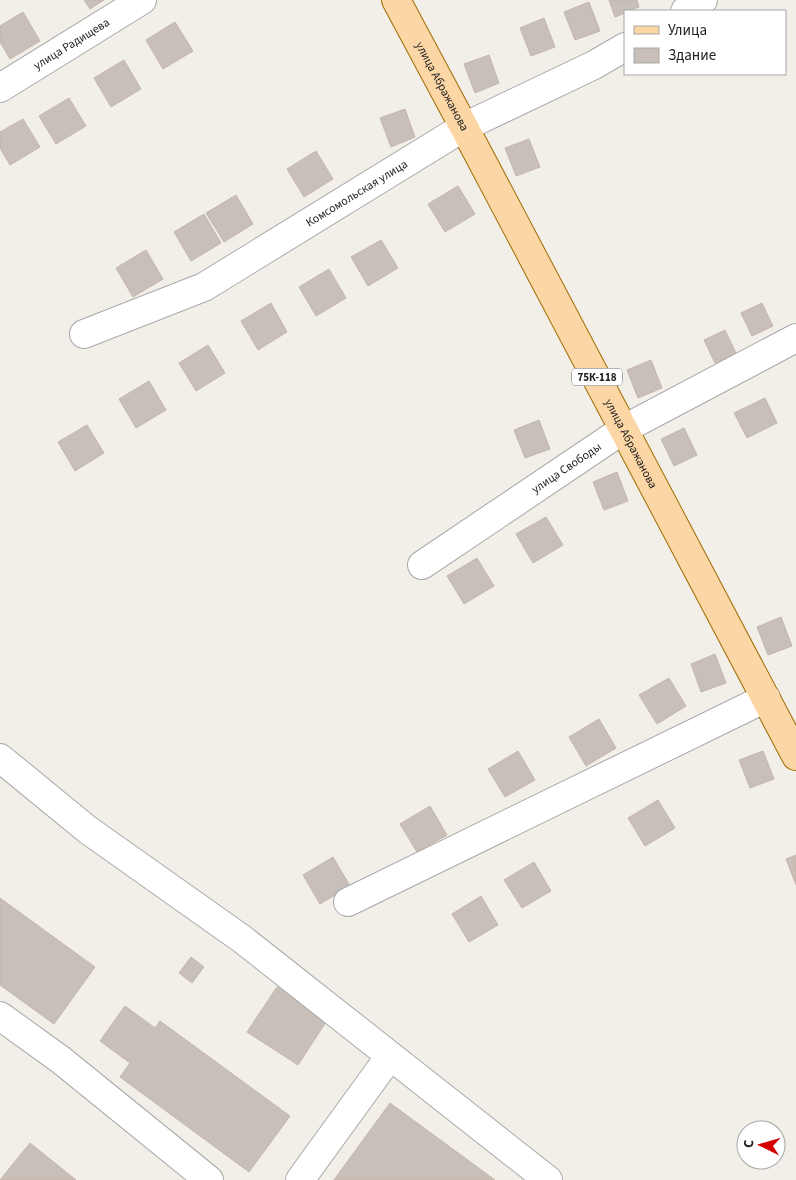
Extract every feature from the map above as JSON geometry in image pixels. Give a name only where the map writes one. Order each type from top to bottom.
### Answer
[{"type":"main road","name":"улица Абражанова","points":[[396,0],[766,698],[792,737]]},
{"type":"street","name":"улица Радищева","points":[[0,88],[142,0]]},
{"type":"street","points":[[686,10],[704,0]]},
{"type":"street","name":"Комсомольская улица","points":[[84,334],[204,287],[464,127],[594,65],[624,48]]},
{"type":"street","name":"улица Свободы","points":[[422,564],[624,429],[796,338]]},
{"type":"street","points":[[348,902],[766,698]]},
{"type":"street","points":[[0,758],[88,830],[242,939],[548,1180]]},
{"type":"street","points":[[0,1016],[60,1060],[209,1180]]},
{"type":"street","points":[[300,1180],[390,1056]]},
{"type":"building","points":[[84,0],[104,0],[90,9]]},
{"type":"building","points":[[609,0],[637,0],[639,7],[624,10],[624,13],[615,17]]},
{"type":"building","points":[[589,2],[600,31],[575,40],[564,12]]},
{"type":"building","points":[[23,12],[40,41],[10,59],[0,42],[0,26]]},
{"type":"building","points":[[544,18],[555,47],[531,56],[520,28]]},
{"type":"building","points":[[175,22],[193,51],[163,69],[146,40]]},
{"type":"building","points":[[489,55],[499,83],[475,93],[464,64]]},
{"type":"building","points":[[124,60],[141,89],[111,107],[94,78]]},
{"type":"building","points":[[69,98],[86,126],[56,144],[39,116]]},
{"type":"building","points":[[405,109],[415,137],[391,147],[380,118]]},
{"type":"building","points":[[23,119],[40,147],[10,165],[0,148],[0,132]]},
{"type":"building","points":[[529,139],[540,167],[516,176],[505,148]]},
{"type":"building","points":[[316,151],[333,179],[304,197],[287,169]]},
{"type":"building","points":[[458,186],[475,214],[445,232],[428,204]]},
{"type":"building","points":[[236,195],[253,224],[224,242],[206,213]]},
{"type":"building","points":[[204,214],[221,243],[191,261],[174,232]]},
{"type":"building","points":[[381,240],[398,268],[368,286],[351,257]]},
{"type":"building","points":[[146,250],[163,279],[133,297],[116,268]]},
{"type":"building","points":[[329,269],[346,298],[316,316],[299,287]]},
{"type":"building","points":[[271,303],[287,332],[258,350],[241,321]]},
{"type":"building","points":[[762,303],[773,326],[752,336],[741,313]]},
{"type":"building","points":[[725,330],[736,353],[715,363],[704,340]]},
{"type":"building","points":[[208,345],[225,373],[196,391],[179,363]]},
{"type":"building","points":[[651,360],[662,388],[638,398],[627,370]]},
{"type":"building","points":[[149,381],[166,410],[136,428],[119,399]]},
{"type":"building","points":[[765,398],[777,423],[747,438],[734,413]]},
{"type":"building","points":[[539,420],[550,449],[525,458],[514,430]]},
{"type":"building","points":[[87,425],[104,453],[75,471],[58,442]]},
{"type":"building","points":[[684,428],[697,455],[674,466],[661,439]]},
{"type":"building","points":[[617,472],[628,501],[604,510],[593,482]]},
{"type":"building","points":[[546,517],[563,545],[533,563],[516,534]]},
{"type":"building","points":[[477,558],[494,586],[464,604],[447,576]]},
{"type":"building","points":[[781,617],[792,646],[768,655],[757,627]]},
{"type":"building","points":[[715,654],[726,683],[701,692],[691,664]]},
{"type":"building","points":[[669,678],[686,706],[657,724],[639,695]]},
{"type":"building","points":[[599,719],[616,748],[586,766],[569,737]]},
{"type":"building","points":[[518,751],[535,780],[505,797],[488,769]]},
{"type":"building","points":[[763,751],[774,779],[750,788],[739,760]]},
{"type":"building","points":[[658,800],[675,828],[645,846],[628,818]]},
{"type":"building","points":[[430,806],[447,835],[417,852],[400,824]]},
{"type":"building","points":[[796,855],[796,885],[786,859]]},
{"type":"building","points":[[333,857],[350,886],[320,904],[303,875]]},
{"type":"building","points":[[534,862],[551,891],[522,908],[504,880]]},
{"type":"building","points":[[481,896],[498,925],[469,942],[452,914]]},
{"type":"building","points":[[0,898],[95,967],[54,1024],[0,985]]},
{"type":"building","points":[[191,957],[204,967],[192,983],[179,973]]},
{"type":"building","points":[[277,987],[328,1019],[298,1065],[247,1032]]},
{"type":"building","points":[[125,1006],[155,1028],[160,1021],[290,1116],[249,1172],[120,1077],[130,1063],[100,1041]]},
{"type":"building","points":[[390,1103],[495,1180],[334,1180]]},
{"type":"building","points":[[30,1143],[76,1180],[0,1180]]}]
